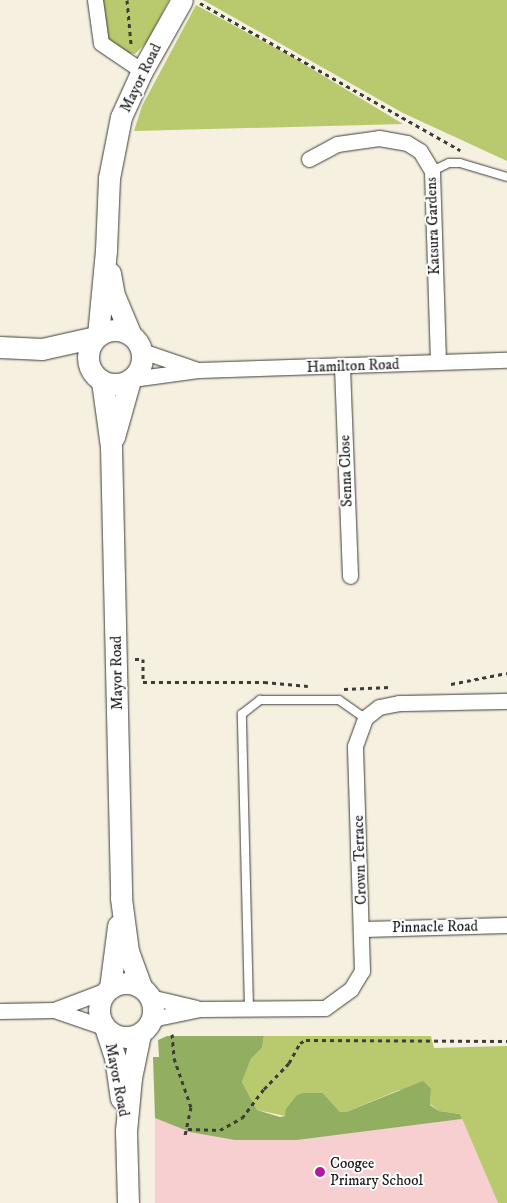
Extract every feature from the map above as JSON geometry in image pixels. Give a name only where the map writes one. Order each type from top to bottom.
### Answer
[{"type":"main road","name":"Mayor Road","points":[[97,336],[106,250],[109,178],[121,117],[142,70],[182,0]]},
{"type":"main road","name":"Mayor Road","points":[[106,250],[114,294],[130,333]]},
{"type":"main road","points":[[0,346],[42,349],[97,336],[113,329],[130,333],[142,351],[141,366],[131,379],[121,384],[96,375],[42,349]]},
{"type":"main road","points":[[96,375],[88,351],[97,336]]},
{"type":"main road","name":"Mayor Road","points":[[96,375],[111,447],[121,898],[128,951],[145,992]]},
{"type":"main road","name":"Mayor Road","points":[[111,447],[131,379]]},
{"type":"main road","name":"Mayor Road","points":[[108,989],[121,898]]},
{"type":"main road","points":[[125,982],[145,992],[146,1026],[128,1038],[116,1036],[105,1028],[98,1015],[99,1001],[108,989],[125,982]]},
{"type":"main road","name":"Mayor Road","points":[[126,1131],[131,1078],[146,1026]]},
{"type":"main road","name":"Mayor Road","points":[[105,1028],[115,1057],[126,1131],[128,1203]]},
{"type":"street","points":[[95,0],[101,43],[142,70]]},
{"type":"street","name":"Katsura Gardens","points":[[309,159],[337,144],[379,138],[407,143],[420,151],[432,171],[438,362]]},
{"type":"street","name":"Hamilton Road","points":[[142,351],[199,370]]},
{"type":"street","name":"Hamilton Road","points":[[131,379],[199,370],[507,360]]},
{"type":"street","name":"Senna Close","points":[[342,366],[350,576]]},
{"type":"street","points":[[365,718],[379,708],[399,703],[507,701]]},
{"type":"street","name":"Crown Terrace","points":[[146,1026],[200,1009],[325,1008],[352,989],[362,970],[363,929],[355,746],[365,718]]},
{"type":"street","name":"Pinnacle Road","points":[[363,929],[507,925]]},
{"type":"street","points":[[54,1010],[108,989]]},
{"type":"street","name":"Crown Terrace","points":[[145,992],[200,1009]]},
{"type":"street","points":[[0,1010],[54,1010],[105,1028]]},
{"type":"lane","points":[[432,171],[449,163],[460,163],[507,177]]},
{"type":"lane","points":[[249,1008],[242,714],[260,700],[339,700],[365,718]]},
{"type":"path","points":[[127,0],[131,46]]},
{"type":"path","points":[[196,0],[466,153]]},
{"type":"path","points":[[117,660],[143,659],[143,682],[264,682],[312,686]]},
{"type":"path","points":[[445,684],[507,673]]},
{"type":"path","points":[[341,689],[398,686]]},
{"type":"path","points":[[172,1034],[174,1058],[191,1107],[188,1129],[185,1135]]},
{"type":"path","points":[[188,1129],[220,1130],[242,1118],[264,1088],[289,1063],[300,1043],[306,1040],[507,1041]]},
{"type":"shaded area","name":"Coogee Primary School","points":[[155,1118],[190,1132],[297,1140],[462,1119],[498,1203],[155,1203]]},
{"type":"green space","points":[[103,0],[169,0],[147,42],[135,54],[121,52],[104,34]]},
{"type":"green space","points":[[203,0],[507,0],[507,161],[403,113]]},
{"type":"green space","points":[[196,5],[294,58],[403,124],[134,131],[142,106]]},
{"type":"green space","points":[[167,1036],[264,1036],[262,1048],[251,1059],[242,1082],[257,1110],[280,1117],[285,1116],[286,1109],[297,1095],[304,1093],[323,1093],[340,1112],[346,1112],[423,1081],[431,1089],[430,1105],[439,1111],[460,1114],[462,1119],[297,1140],[235,1140],[190,1132],[155,1118],[153,1057],[159,1057],[158,1040]]},
{"type":"green space","points":[[264,1036],[431,1036],[434,1048],[507,1046],[507,1203],[498,1203],[460,1114],[439,1111],[430,1104],[431,1089],[399,1090],[346,1112],[340,1112],[323,1093],[285,1116],[257,1110],[242,1082],[251,1059],[262,1048]]},
{"type":"place","name":"Coogee Primary School","points":[[320,1172]]}]
